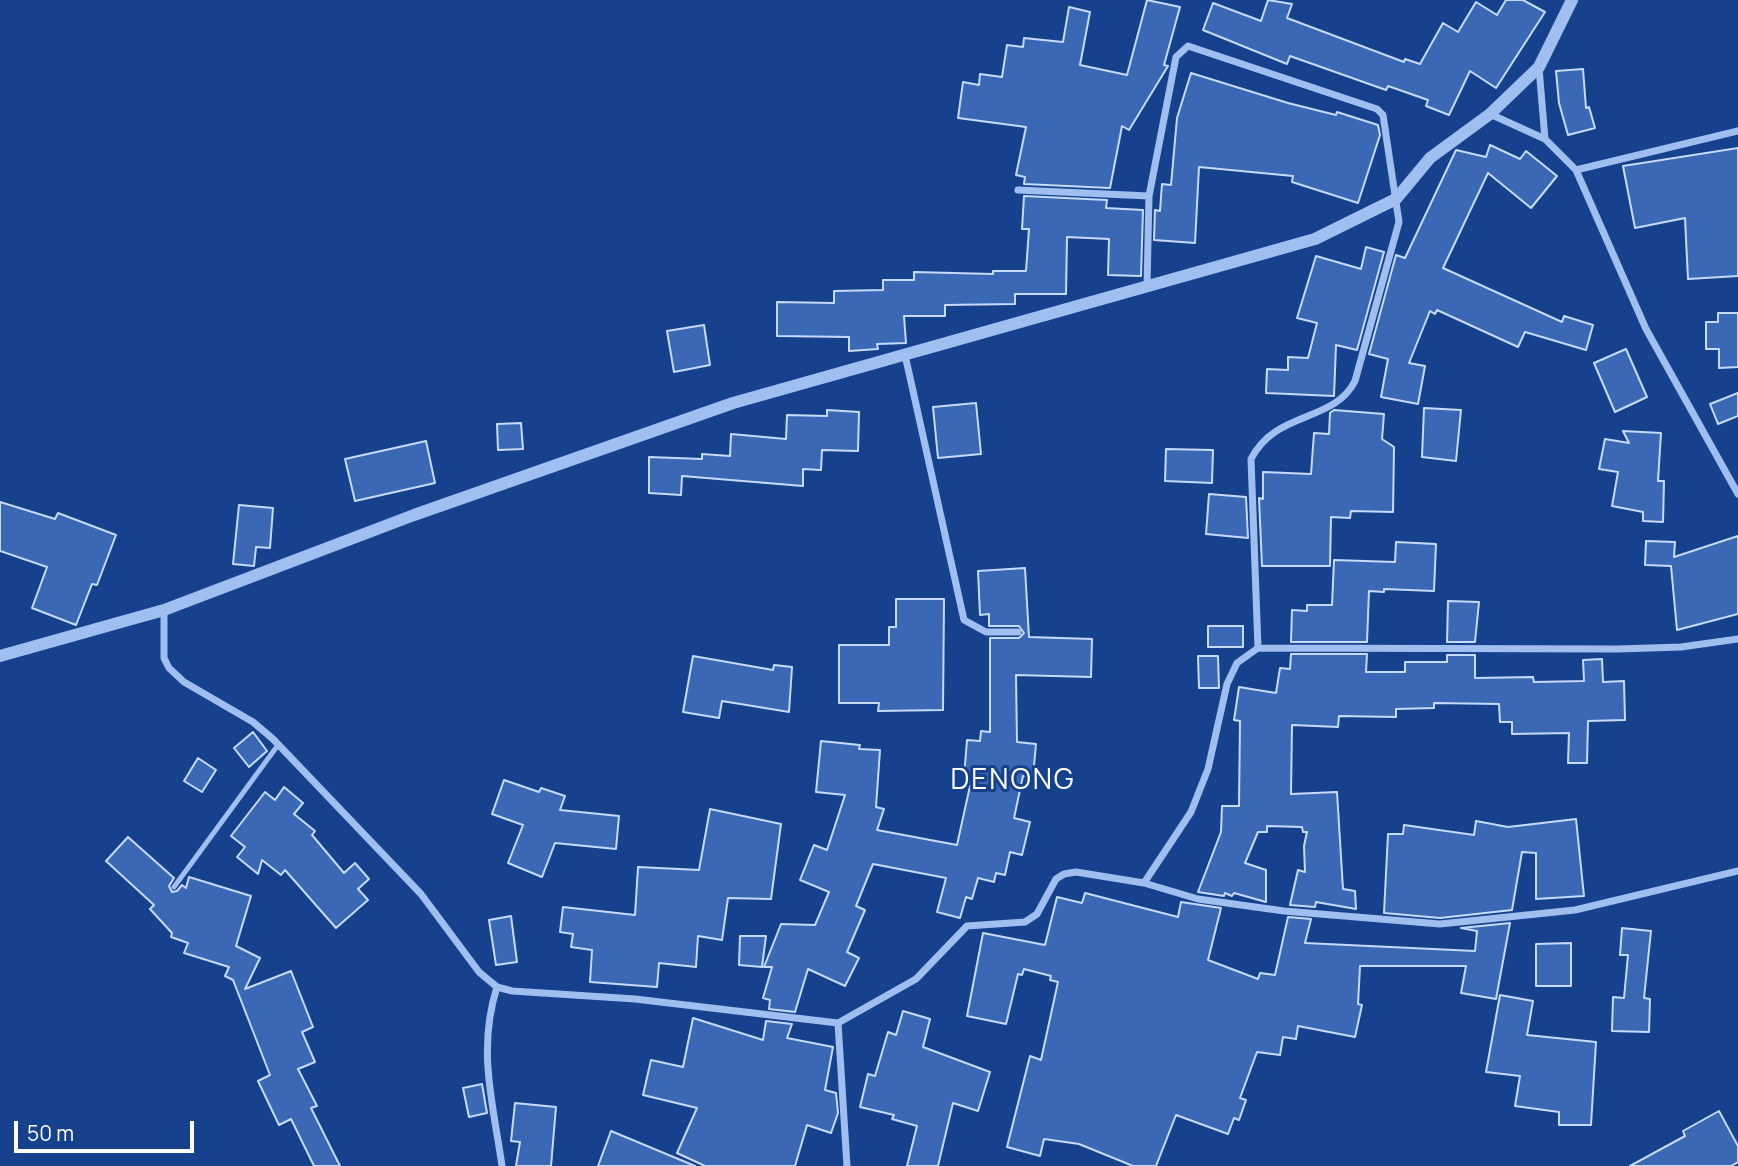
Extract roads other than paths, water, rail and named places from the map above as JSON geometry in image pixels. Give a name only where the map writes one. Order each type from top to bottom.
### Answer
[{"type":"street","points":[[0,656],[163,611],[414,515],[688,418],[1295,246],[1396,199],[1430,158],[1490,114],[1539,67],[1572,0]]},
{"type":"street","points":[[1147,288],[1149,196],[1176,57],[1188,46],[1377,109],[1387,122],[1399,222],[1351,389],[1335,403],[1268,434],[1251,459],[1258,648]]},
{"type":"street","points":[[1539,67],[1545,139]]},
{"type":"street","points":[[1490,114],[1545,139],[1576,170],[1646,329],[1738,494]]},
{"type":"street","points":[[1576,170],[1738,131]]},
{"type":"street","points":[[1018,190],[1149,196]]},
{"type":"street","points":[[905,355],[964,620],[986,632],[1018,632]]},
{"type":"street","points":[[163,611],[164,658],[169,668],[184,682],[253,722],[278,745],[421,894],[470,962],[497,987],[512,991],[635,999],[838,1023],[916,979],[967,926],[1025,922],[1034,917],[1056,879],[1064,874],[1089,874],[1144,883],[1198,899],[1284,911],[1440,924],[1576,910],[1738,872]]},
{"type":"street","points":[[1144,883],[1191,813],[1208,769],[1227,684],[1237,663],[1258,648],[1618,649],[1681,647],[1738,639]]},
{"type":"street","points":[[497,987],[491,1007],[485,1054],[502,1166]]},
{"type":"street","points":[[838,1023],[847,1166]]},
{"type":"lane","points":[[174,887],[278,745]]},
{"type":"district","name":"DENONG","points":[[1013,781]]}]
